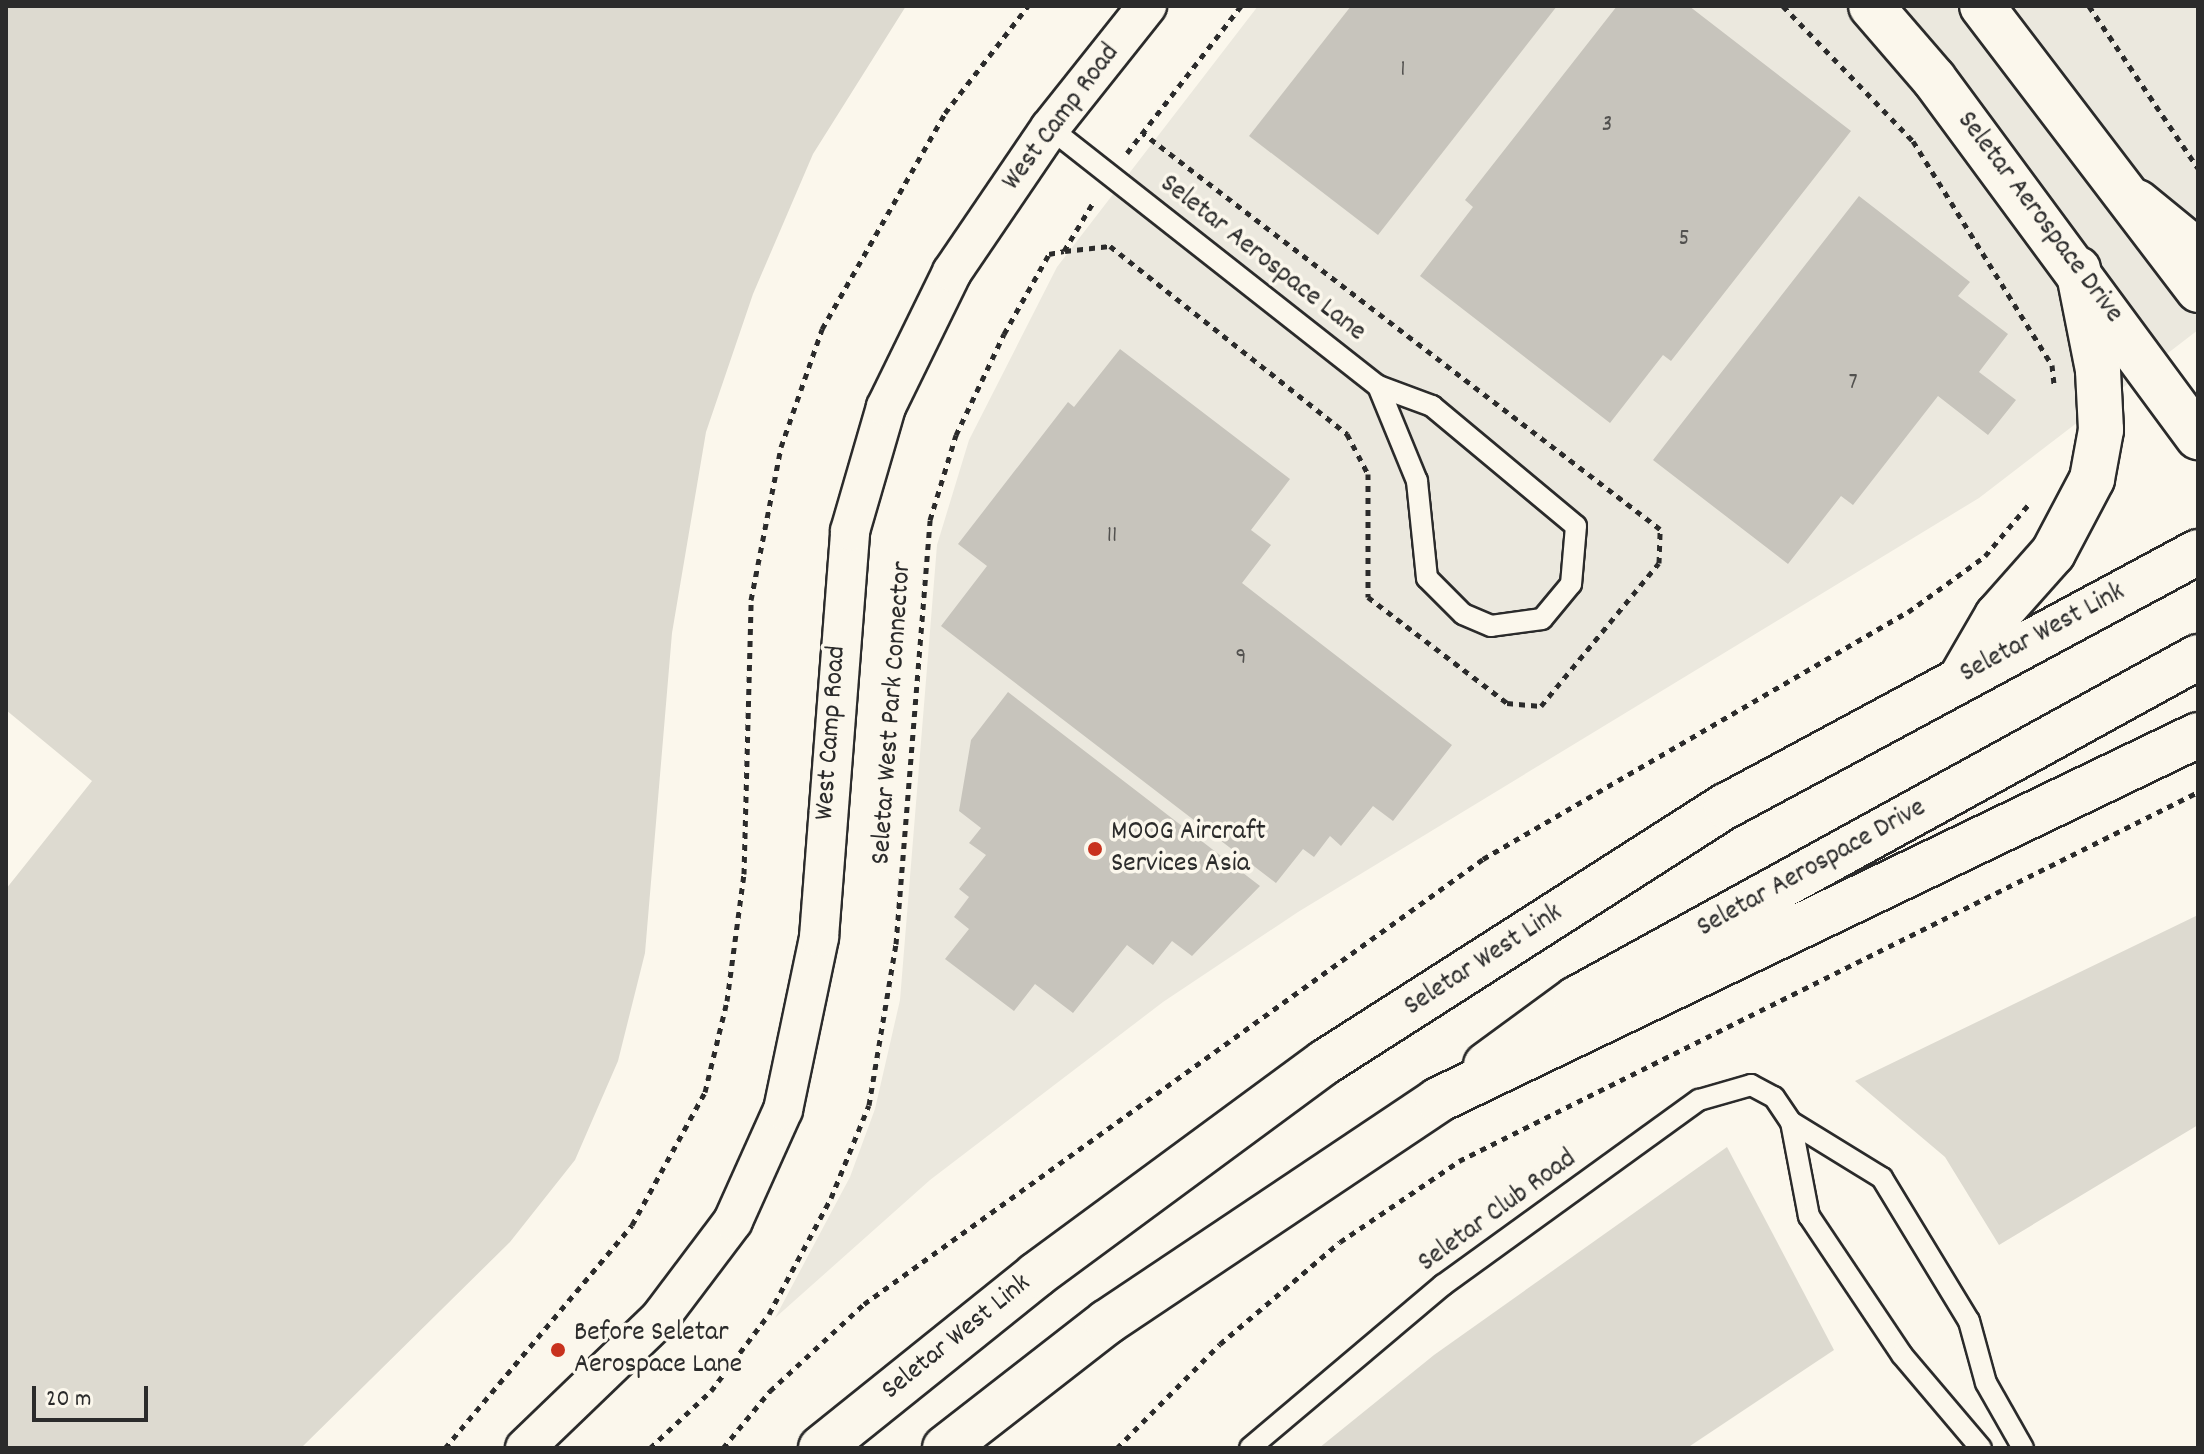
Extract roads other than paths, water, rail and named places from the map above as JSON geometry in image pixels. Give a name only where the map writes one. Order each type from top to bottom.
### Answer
[{"type":"main road","name":"Seletar Aerospace Drive","points":[[1871,6],[2078,269],[2198,437]]},
{"type":"main road","points":[[1982,6],[2137,202],[2198,290]]},
{"type":"main road","points":[[2137,202],[2198,252]]},
{"type":"main road","points":[[1961,678],[1997,616],[2053,553],[2092,479],[2101,430],[2098,370],[2078,269]]},
{"type":"main road","name":"Seletar West Link","points":[[821,1448],[1036,1275],[1325,1062],[1726,806],[2198,552]]},
{"type":"main road","name":"Seletar Aerospace Drive","points":[[1438,1100],[1576,999],[2198,657]]},
{"type":"main road","points":[[945,1448],[1107,1322],[1438,1100],[2198,735]]},
{"type":"street","name":"West Camp Road","points":[[525,1448],[660,1318],[733,1221],[783,1110],[819,937],[850,531],[886,407],[952,272],[1050,128],[1147,6]]},
{"type":"lane","name":"Seletar Aerospace Lane","points":[[1050,128],[1378,386],[1432,406],[1576,526],[1571,584],[1542,619],[1491,626],[1463,614],[1427,578],[1417,481],[1378,386]]},
{"type":"lane","name":"Seletar Club Road","points":[[1250,1448],[1443,1285],[1699,1100],[1751,1085],[1774,1097],[1791,1122],[1882,1178],[1969,1321],[1986,1383],[2023,1448]]},
{"type":"lane","points":[[1791,1122],[1809,1216],[1902,1355],[1981,1448]]},
{"type":"place","name":"MOOG Aircraft Services Asia","points":[[1095,849]]},
{"type":"place","name":"Before Seletar Aerospace Lane","points":[[558,1350]]}]
